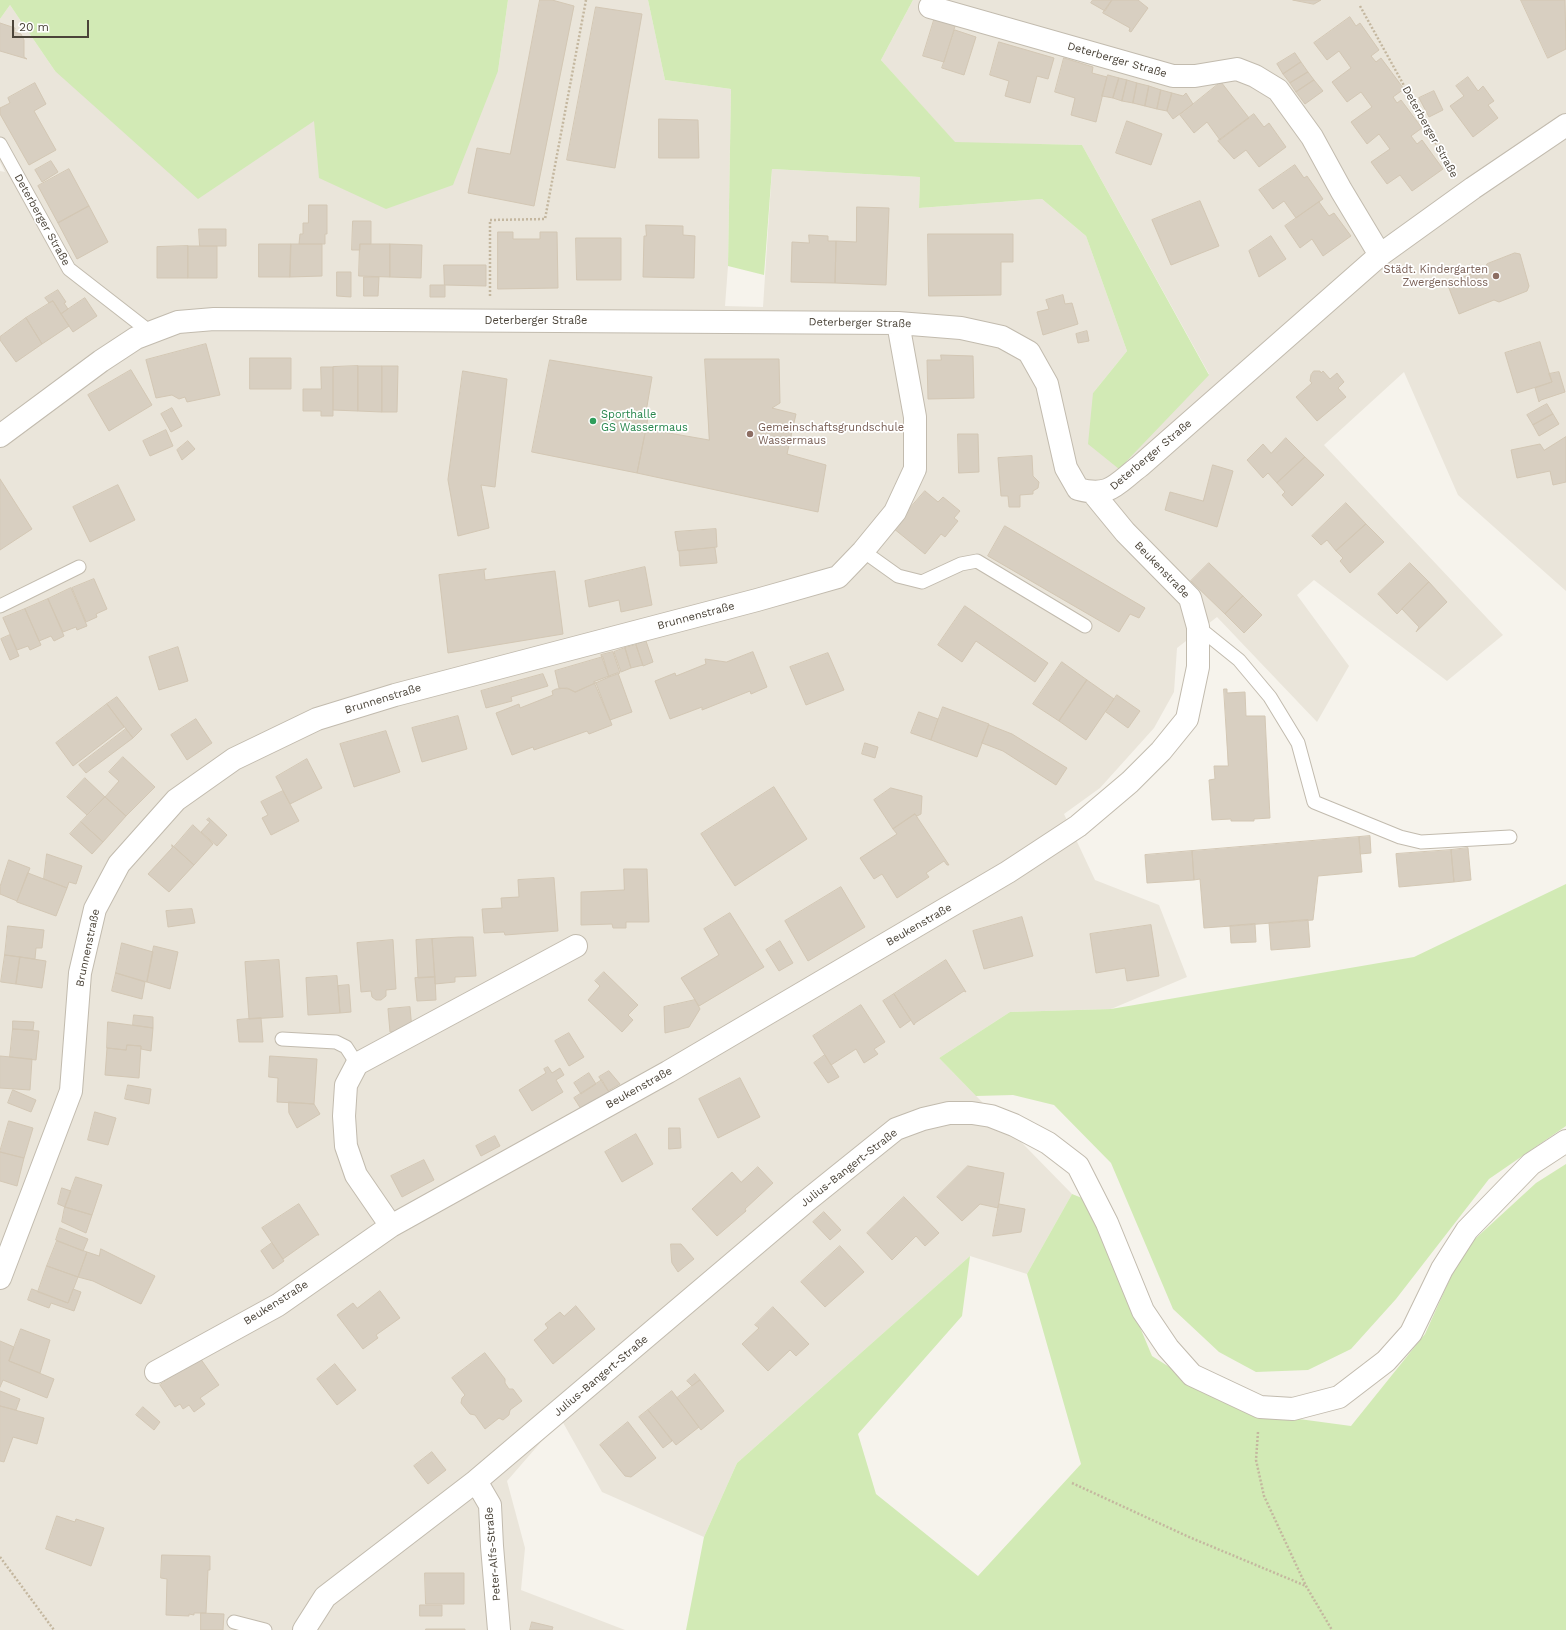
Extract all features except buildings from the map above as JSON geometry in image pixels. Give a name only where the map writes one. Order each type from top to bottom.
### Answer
[{"type":"street","name":"Deterberger Straße","points":[[930,7],[1173,76],[1196,76],[1237,69],[1255,76],[1278,90],[1312,136],[1340,190],[1380,255]]},
{"type":"street","name":"Deterberger Straße","points":[[0,436],[101,361],[136,338],[178,322],[214,319],[898,323],[961,328],[1002,336],[1029,352],[1047,384],[1066,468],[1078,489],[1093,493],[1107,492],[1140,466],[1380,255],[1566,125]]},
{"type":"street","name":"Brunnenstraße","points":[[0,1278],[71,1091],[80,973],[95,909],[119,864],[176,800],[234,759],[317,719],[395,695],[749,602],[838,577],[863,551],[895,512],[915,469],[915,417],[898,323]]},
{"type":"street","name":"Beukenstraße","points":[[156,1372],[278,1305],[391,1226],[668,1072],[1008,872],[1078,826],[1130,782],[1161,751],[1187,719],[1198,667],[1198,626],[1190,598],[1125,532],[1093,493]]},
{"type":"street","points":[[391,1226],[356,1175],[346,1146],[344,1116],[346,1085],[357,1064],[576,946]]},
{"type":"street","name":"Julius-Bangert-Straße","points":[[304,1630],[325,1597],[476,1481],[804,1203],[896,1129],[923,1119],[949,1114],[972,1113],[991,1116],[1014,1125],[1048,1143],[1078,1166],[1107,1223],[1143,1311],[1168,1348],[1192,1375],[1260,1407],[1293,1409],[1339,1397],[1386,1361],[1411,1333],[1442,1269],[1467,1230],[1531,1164],[1566,1140]]},
{"type":"street","name":"Peter-Alfs-Straße","points":[[476,1481],[490,1505],[499,1630]]},
{"type":"lane","name":"Deterberger Straße","points":[[0,144],[69,269],[150,332]]},
{"type":"lane","points":[[863,551],[898,576],[922,582],[961,564],[977,561],[1085,626]]},
{"type":"lane","points":[[0,606],[79,566]]},
{"type":"lane","points":[[1198,626],[1239,660],[1270,697],[1298,743],[1314,802],[1400,837],[1420,842],[1510,837]]},
{"type":"lane","points":[[282,1039],[336,1042],[346,1047],[357,1064]]},
{"type":"lane","points":[[234,1622],[265,1630]]},
{"type":"path","points":[[490,321],[490,220],[545,219],[586,0]]},
{"type":"path","name":"Deterberger Straße","points":[[1360,6],[1464,195]]},
{"type":"path","points":[[1260,1407],[1256,1460],[1264,1496],[1306,1586],[1332,1630]]},
{"type":"path","points":[[1072,1483],[1189,1537],[1306,1586]]},
{"type":"path","points":[[0,1557],[54,1630]]},
{"type":"shaded area","points":[[508,0],[648,0],[665,80],[731,89],[728,266],[725,306],[763,307],[772,169],[920,177],[919,208],[1042,199],[1086,236],[1127,351],[1093,393],[1209,374],[1082,145],[955,143],[881,60],[913,0],[1566,0],[1566,591],[1458,495],[1404,372],[1324,445],[1503,635],[1447,681],[1314,580],[1297,595],[1349,666],[1317,722],[1217,617],[1177,648],[1174,692],[1154,728],[1100,788],[1064,814],[1095,880],[1159,905],[1187,977],[1111,1009],[1010,1012],[939,1058],[1072,1194],[1027,1274],[970,1256],[737,1463],[704,1537],[602,1492],[561,1419],[507,1481],[525,1548],[521,1590],[625,1630],[0,1630],[0,171],[5,172],[0,162],[0,19],[10,5],[55,71],[315,121],[498,71]]},
{"type":"green space","points":[[0,0],[508,0],[498,71],[453,185],[386,209],[319,178],[314,121],[198,199],[55,71],[10,5],[0,19]]},
{"type":"green space","points":[[648,0],[913,0],[881,60],[955,142],[1082,145],[1209,375],[1119,469],[1088,444],[1093,393],[1127,351],[1086,236],[1042,199],[919,208],[920,177],[772,169],[764,275],[728,266],[731,89],[665,80]]},
{"type":"green space","points":[[1566,884],[1566,1126],[1489,1179],[1396,1299],[1351,1349],[1308,1370],[1256,1372],[1219,1352],[1173,1309],[1111,1163],[1054,1105],[1013,1095],[976,1096],[939,1058],[1010,1012],[1111,1009],[1414,957]]},
{"type":"green space","points":[[1566,1164],[1566,1630],[686,1630],[704,1537],[737,1463],[970,1256],[962,1316],[858,1434],[876,1494],[978,1576],[1081,1464],[1027,1274],[1072,1194],[1087,1200],[1152,1356],[1231,1406],[1299,1419],[1351,1426],[1425,1334],[1463,1250],[1536,1183]]},
{"type":"place","name":"Städt. Kindergarten Zwergenschloss","points":[[1496,276]]},
{"type":"place","name":"Sporthalle GS Wassermaus","points":[[593,421]]},
{"type":"place","name":"Gemeinschaftsgrundschule Wassermaus","points":[[750,434]]}]
